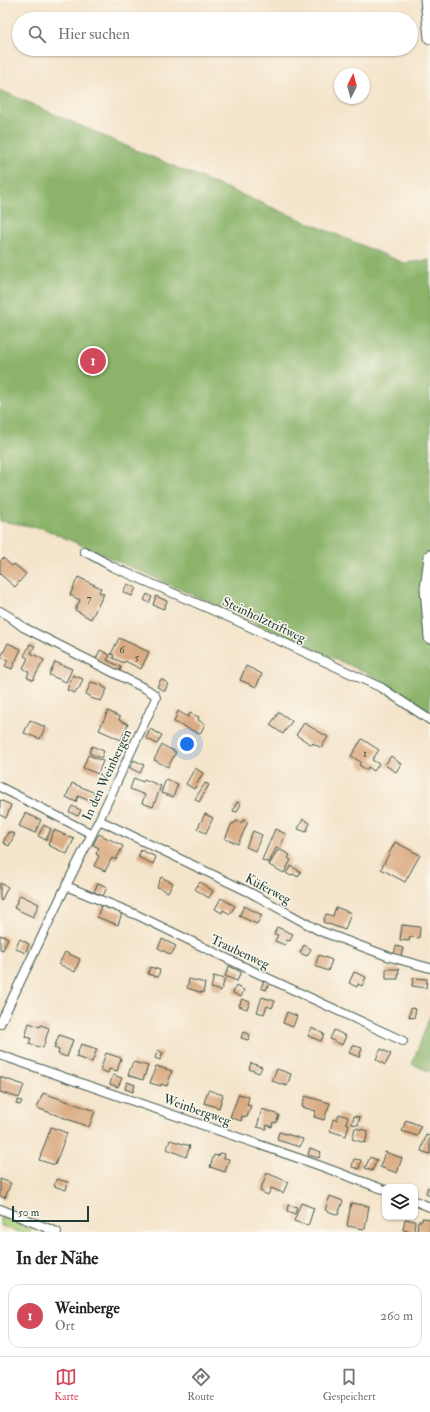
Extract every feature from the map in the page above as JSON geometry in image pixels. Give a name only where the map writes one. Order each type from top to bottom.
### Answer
[{"type":"main road","points":[[426,0],[430,38]]},
{"type":"main road","points":[[430,556],[426,589],[430,638]]},
{"type":"street","name":"Steinholztriftweg","points":[[84,551],[113,567],[235,620],[382,688],[430,720]]},
{"type":"street","name":"In den Weinbergen","points":[[0,611],[10,616],[23,627],[148,690],[156,696],[153,706],[99,820],[0,1024]]},
{"type":"street","points":[[0,787],[92,834]]},
{"type":"street","name":"Küferweg","points":[[99,820],[251,893],[320,931],[390,957],[430,968]]},
{"type":"street","name":"Traubenweg","points":[[66,886],[137,915],[403,1041]]},
{"type":"street","name":"Weinbergweg","points":[[0,1055],[382,1189]]},
{"type":"street","points":[[418,1202],[430,1207]]},
{"type":"street","points":[[0,1209],[57,1232]]},
{"type":"green space","points":[[0,90],[133,149],[404,263],[430,260],[430,713],[371,675],[97,552],[42,528],[0,521]]},
{"type":"green space","points":[[430,1016],[430,1072],[412,1064]]},
{"type":"green space","points":[[0,1217],[31,1229],[30,1232],[19,1232],[0,1225]]},
{"type":"building","points":[[3,558],[12,566],[14,564],[26,574],[15,587],[0,574],[0,561]]},
{"type":"building","points":[[78,577],[101,588],[99,592],[104,594],[91,619],[75,610],[80,600],[70,595]]},
{"type":"building","points":[[127,584],[136,588],[132,596],[123,592]]},
{"type":"building","points":[[147,594],[152,597],[149,603],[144,600]]},
{"type":"building","points":[[156,596],[167,601],[164,609],[153,605]]},
{"type":"building","points":[[119,638],[149,652],[141,669],[125,661],[124,663],[113,658],[114,655],[111,654]]},
{"type":"building","points":[[8,643],[21,649],[12,669],[5,666],[8,660],[1,657]]},
{"type":"building","points":[[30,644],[35,646],[31,653],[44,660],[33,680],[27,677],[29,672],[23,668],[28,658],[24,656]]},
{"type":"building","points":[[100,650],[110,655],[107,660],[121,667],[119,673],[103,665],[104,663],[96,659]]},
{"type":"building","points":[[55,662],[72,669],[66,682],[49,675]]},
{"type":"building","points":[[246,666],[262,674],[256,687],[240,680]]},
{"type":"building","points":[[73,675],[83,679],[79,689],[77,689],[75,693],[67,690]]},
{"type":"building","points":[[161,679],[168,683],[165,691],[157,687]]},
{"type":"building","points":[[91,682],[102,685],[107,689],[101,701],[90,698],[90,696],[86,694]]},
{"type":"building","points":[[108,711],[120,717],[119,720],[128,724],[121,740],[99,730]]},
{"type":"building","points":[[178,711],[188,717],[190,713],[199,717],[198,720],[205,724],[200,734],[174,722]]},
{"type":"building","points":[[279,712],[292,721],[283,734],[270,725]]},
{"type":"building","points":[[30,720],[45,727],[40,739],[24,733]]},
{"type":"building","points":[[304,723],[328,737],[321,748],[313,743],[312,745],[296,735]]},
{"type":"building","points":[[150,729],[162,735],[157,744],[146,738]]},
{"type":"building","points":[[362,739],[379,750],[372,760],[379,764],[374,771],[368,767],[367,770],[359,765],[361,762],[351,756]]},
{"type":"building","points":[[162,745],[176,752],[168,767],[154,760]]},
{"type":"building","points":[[92,746],[104,751],[101,758],[89,753]]},
{"type":"building","points":[[88,755],[103,761],[98,774],[83,768]]},
{"type":"building","points":[[391,756],[401,764],[396,772],[385,765]]},
{"type":"building","points":[[134,760],[144,765],[140,773],[130,768]]},
{"type":"building","points":[[195,768],[203,773],[194,789],[186,784]]},
{"type":"building","points":[[134,778],[143,782],[144,779],[161,786],[153,807],[142,803],[145,795],[130,789]]},
{"type":"building","points":[[166,779],[178,784],[173,797],[161,793]]},
{"type":"building","points":[[72,783],[95,793],[92,802],[78,796],[76,802],[66,797]]},
{"type":"building","points":[[205,783],[209,785],[199,802],[195,799]]},
{"type":"building","points":[[0,800],[11,805],[6,818],[0,815]]},
{"type":"building","points":[[237,802],[241,804],[237,812],[233,811]]},
{"type":"building","points":[[72,806],[81,810],[78,816],[69,812]]},
{"type":"building","points":[[25,813],[41,820],[35,833],[19,826]]},
{"type":"building","points":[[205,814],[213,818],[206,833],[197,829]]},
{"type":"building","points":[[303,819],[310,823],[306,832],[298,829]]},
{"type":"building","points":[[243,820],[248,822],[238,844],[225,839],[232,823],[234,824],[236,821],[241,823]]},
{"type":"building","points":[[44,825],[51,829],[46,840],[38,836]]},
{"type":"building","points":[[275,829],[286,834],[279,849],[276,848],[269,863],[262,860]]},
{"type":"building","points":[[54,830],[74,839],[67,854],[48,845]]},
{"type":"building","points":[[253,831],[262,835],[255,851],[246,847]]},
{"type":"building","points":[[8,832],[15,834],[9,846],[3,843]]},
{"type":"building","points":[[99,834],[123,846],[116,860],[112,858],[105,871],[94,866],[99,856],[96,854],[99,848],[93,845]]},
{"type":"building","points":[[395,842],[420,855],[405,882],[381,869]]},
{"type":"building","points":[[141,850],[156,857],[153,864],[138,857]]},
{"type":"building","points":[[281,850],[290,855],[288,858],[291,860],[284,873],[269,865],[277,851]]},
{"type":"building","points":[[291,866],[301,872],[298,877],[293,874],[291,876],[286,873]]},
{"type":"building","points":[[161,877],[173,883],[168,892],[157,887]]},
{"type":"building","points":[[200,882],[213,891],[209,898],[195,889]]},
{"type":"building","points":[[0,883],[8,887],[1,901],[0,900]]},
{"type":"building","points":[[98,883],[107,887],[103,896],[94,892]]},
{"type":"building","points":[[20,895],[39,904],[33,917],[14,908]]},
{"type":"building","points":[[221,898],[235,906],[230,914],[223,910],[222,913],[215,909]]},
{"type":"building","points":[[101,906],[122,913],[118,925],[97,917]]},
{"type":"building","points":[[244,906],[262,915],[257,924],[239,916]]},
{"type":"building","points":[[336,907],[351,913],[345,930],[323,922],[326,914],[333,916]]},
{"type":"building","points":[[402,925],[420,927],[419,938],[410,937],[409,941],[400,940]]},
{"type":"building","points":[[277,927],[293,934],[290,941],[287,940],[285,945],[275,941],[278,935],[274,934]]},
{"type":"building","points":[[0,935],[8,938],[3,950],[0,949]]},
{"type":"building","points":[[20,939],[29,944],[25,953],[15,948]]},
{"type":"building","points":[[162,939],[176,946],[171,955],[158,948]]},
{"type":"building","points":[[304,945],[311,949],[307,956],[300,953]]},
{"type":"building","points":[[396,946],[403,948],[401,956],[394,954]]},
{"type":"building","points":[[65,952],[80,959],[75,972],[59,964]]},
{"type":"building","points":[[319,955],[332,960],[328,971],[315,966]]},
{"type":"building","points":[[229,966],[241,972],[237,981],[225,976]]},
{"type":"building","points":[[150,967],[160,970],[158,977],[148,974]]},
{"type":"building","points":[[386,969],[399,969],[398,979],[386,979]]},
{"type":"building","points":[[354,972],[366,977],[362,986],[358,984],[357,987],[349,983]]},
{"type":"building","points":[[214,976],[225,979],[221,991],[211,988]]},
{"type":"building","points":[[413,978],[427,979],[426,988],[412,986]]},
{"type":"building","points":[[189,979],[205,983],[203,993],[187,988]]},
{"type":"building","points":[[264,980],[269,983],[266,990],[261,988]]},
{"type":"building","points":[[236,986],[244,990],[241,997],[233,993]]},
{"type":"building","points":[[262,997],[275,1001],[272,1008],[267,1006],[264,1014],[257,1012]]},
{"type":"building","points":[[242,999],[250,1002],[247,1009],[239,1006]]},
{"type":"building","points":[[411,1008],[416,1009],[414,1018],[409,1017]]},
{"type":"building","points":[[287,1012],[297,1016],[293,1027],[283,1023]]},
{"type":"building","points":[[29,1023],[40,1027],[41,1025],[49,1028],[43,1048],[29,1044],[31,1038],[25,1037]]},
{"type":"building","points":[[312,1028],[324,1034],[321,1041],[308,1036]]},
{"type":"building","points":[[334,1030],[346,1036],[342,1045],[330,1039]]},
{"type":"building","points":[[243,1032],[250,1035],[248,1040],[241,1038]]},
{"type":"building","points":[[59,1035],[73,1040],[67,1057],[58,1054],[59,1050],[54,1048]]},
{"type":"building","points":[[81,1044],[97,1049],[92,1062],[76,1057]]},
{"type":"building","points":[[352,1045],[362,1048],[359,1057],[349,1053]]},
{"type":"building","points":[[381,1049],[391,1054],[385,1065],[376,1059]]},
{"type":"building","points":[[158,1050],[163,1053],[160,1060],[155,1058]]},
{"type":"building","points":[[106,1053],[121,1058],[117,1071],[109,1069],[108,1073],[100,1070]]},
{"type":"building","points":[[133,1062],[148,1066],[143,1080],[128,1075]]},
{"type":"building","points":[[251,1063],[262,1067],[259,1073],[249,1069]]},
{"type":"building","points":[[156,1066],[172,1071],[167,1086],[150,1083]]},
{"type":"building","points":[[277,1069],[291,1074],[287,1086],[272,1081]]},
{"type":"building","points":[[113,1075],[122,1078],[118,1087],[110,1084]]},
{"type":"building","points":[[0,1077],[24,1085],[19,1098],[0,1092]]},
{"type":"building","points":[[127,1082],[135,1085],[133,1092],[125,1089]]},
{"type":"building","points":[[208,1090],[223,1095],[219,1108],[204,1103]]},
{"type":"building","points":[[43,1093],[95,1111],[89,1127],[37,1108]]},
{"type":"building","points":[[239,1094],[249,1097],[247,1105],[251,1106],[247,1117],[242,1116],[241,1121],[230,1117]]},
{"type":"building","points":[[305,1096],[330,1103],[324,1120],[314,1117],[316,1111],[302,1107]]},
{"type":"building","points":[[18,1100],[22,1101],[20,1105],[16,1104]]},
{"type":"building","points":[[262,1109],[279,1115],[276,1123],[273,1122],[272,1127],[267,1125],[266,1129],[257,1127]]},
{"type":"building","points":[[339,1114],[348,1117],[346,1123],[349,1124],[346,1136],[330,1131],[333,1119],[337,1120]]},
{"type":"building","points":[[354,1116],[360,1117],[358,1125],[352,1124]]},
{"type":"building","points":[[406,1120],[421,1126],[417,1136],[402,1131]]},
{"type":"building","points":[[51,1127],[67,1133],[55,1165],[39,1160]]},
{"type":"building","points":[[355,1128],[368,1131],[365,1143],[352,1139]]},
{"type":"building","points":[[279,1132],[303,1139],[300,1147],[277,1140]]},
{"type":"building","points":[[426,1135],[430,1136],[430,1154],[421,1151]]},
{"type":"building","points":[[170,1140],[190,1146],[186,1157],[167,1149]]},
{"type":"building","points":[[310,1148],[321,1152],[319,1158],[308,1155]]},
{"type":"building","points":[[385,1152],[402,1158],[397,1173],[380,1167]]},
{"type":"building","points":[[219,1153],[225,1154],[224,1158],[229,1159],[225,1172],[210,1167],[214,1155],[218,1156]]},
{"type":"building","points":[[370,1157],[377,1160],[372,1171],[365,1168]]},
{"type":"building","points":[[354,1159],[361,1160],[359,1169],[352,1167]]},
{"type":"building","points":[[267,1173],[288,1182],[283,1193],[271,1188],[268,1195],[260,1191]]},
{"type":"building","points":[[0,1179],[11,1183],[5,1198],[0,1196]]},
{"type":"building","points":[[56,1179],[68,1182],[66,1190],[54,1186]]},
{"type":"building","points":[[428,1187],[430,1188],[430,1196],[426,1194]]},
{"type":"building","points":[[330,1196],[343,1201],[338,1215],[325,1210]]},
{"type":"building","points":[[301,1203],[314,1208],[308,1226],[294,1221]]},
{"type":"building","points":[[351,1203],[369,1206],[365,1229],[347,1226]]},
{"type":"building","points":[[288,1205],[297,1207],[295,1214],[287,1211]]},
{"type":"building","points":[[422,1218],[430,1219],[430,1232],[417,1232],[418,1221],[422,1221]]},
{"type":"building","points":[[405,1220],[415,1221],[414,1232],[403,1230]]},
{"type":"place","name":"Weinberge","points":[[93,361]]}]
